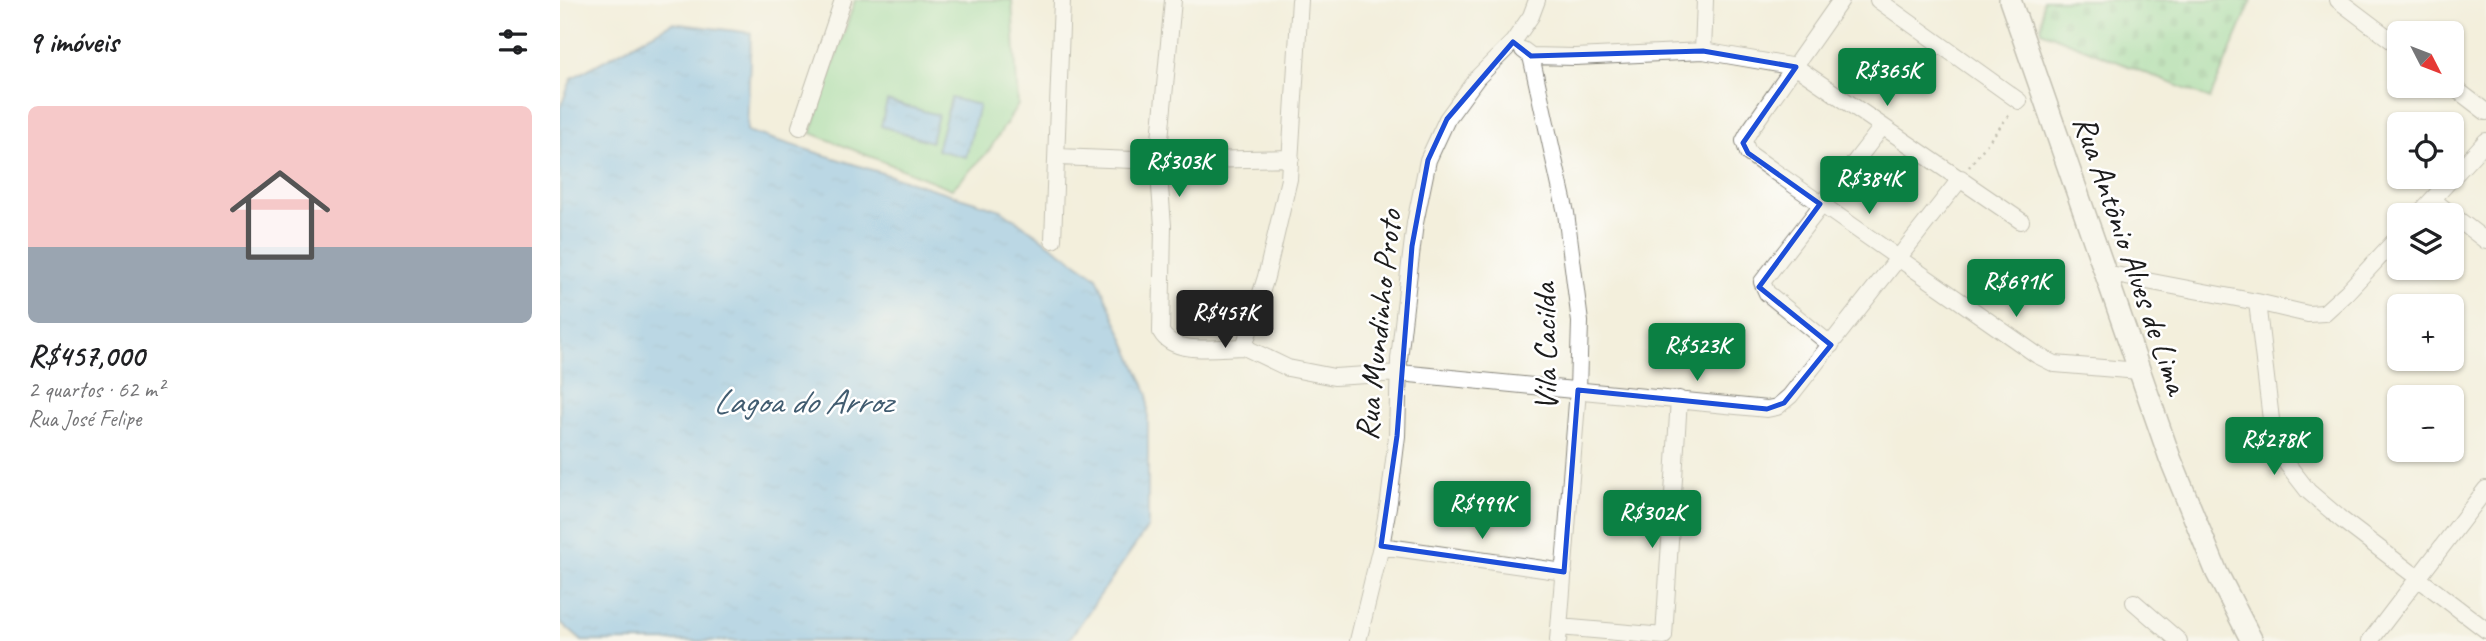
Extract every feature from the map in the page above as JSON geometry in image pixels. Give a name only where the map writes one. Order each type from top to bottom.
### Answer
[{"type":"main road","name":"Rua Antônio Alves de Lima","points":[[2010,0],[2170,458],[2217,573],[2252,641]]},
{"type":"street","points":[[800,127],[844,0]]},
{"type":"street","points":[[1053,240],[1062,0]]},
{"type":"street","points":[[1173,0],[1158,161],[1163,226],[1161,332],[1164,338],[1176,346],[1244,347],[1288,368],[1334,377],[1396,373],[1767,409],[1777,407],[1790,396],[1831,345],[1961,178]]},
{"type":"street","points":[[1244,347],[1266,277],[1289,180],[1300,0]]},
{"type":"street","name":"Rua Mundinho Proto","points":[[1358,641],[1381,546],[1397,436],[1396,373],[1412,246],[1428,160],[1447,119],[1477,78],[1513,42],[1531,16],[1537,0]]},
{"type":"street","points":[[1703,51],[1705,0]]},
{"type":"street","points":[[1841,0],[1750,130],[1744,141],[1748,153],[2037,355],[2055,364],[2139,371]]},
{"type":"street","points":[[1878,0],[2019,101]]},
{"type":"street","points":[[2338,0],[2387,37]]},
{"type":"street","points":[[1513,42],[1531,56],[1575,57],[1703,51],[1796,67],[2021,220]]},
{"type":"street","name":"Vila Cacilda","points":[[1531,56],[1566,213],[1580,322],[1578,390],[1558,634]]},
{"type":"street","points":[[2464,95],[2485,110]]},
{"type":"street","points":[[1831,345],[1767,293],[1762,285],[1768,272],[1882,127]]},
{"type":"street","points":[[2430,203],[2486,141]]},
{"type":"street","points":[[1058,157],[1158,161],[1290,158]]},
{"type":"street","points":[[2433,200],[2486,241]]},
{"type":"street","points":[[2105,273],[2308,314],[2324,313],[2387,249]]},
{"type":"street","points":[[2257,302],[2272,428],[2287,464],[2308,491],[2486,630]]},
{"type":"street","points":[[1558,634],[1664,639],[1679,399]]},
{"type":"street","points":[[2370,641],[2483,498]]},
{"type":"street","points":[[1381,546],[1564,572]]},
{"type":"street","points":[[2134,602],[2179,641]]},
{"type":"path","points":[[1961,178],[2019,101]]},
{"type":"highlighted area","points":[[1513,42],[1531,56],[1703,51],[1796,67],[1743,143],[1748,153],[1820,204],[1759,287],[1831,345],[1784,403],[1767,409],[1578,390],[1564,572],[1381,546],[1397,436],[1412,246],[1428,160],[1447,119]]},
{"type":"green space","points":[[855,0],[1012,0],[1018,105],[988,152],[952,189],[811,133]]},
{"type":"green space","points":[[2043,0],[2252,0],[2210,99],[2041,31]]},
{"type":"water","name":"Lagoa do Arroz","points":[[672,23],[751,33],[747,131],[1001,210],[1097,277],[1148,394],[1148,527],[1068,641],[582,641],[560,622],[560,108],[572,78]]},
{"type":"water","points":[[951,98],[979,105],[966,157],[937,150]]},
{"type":"water","points":[[887,101],[938,115],[931,142],[881,126]]}]
